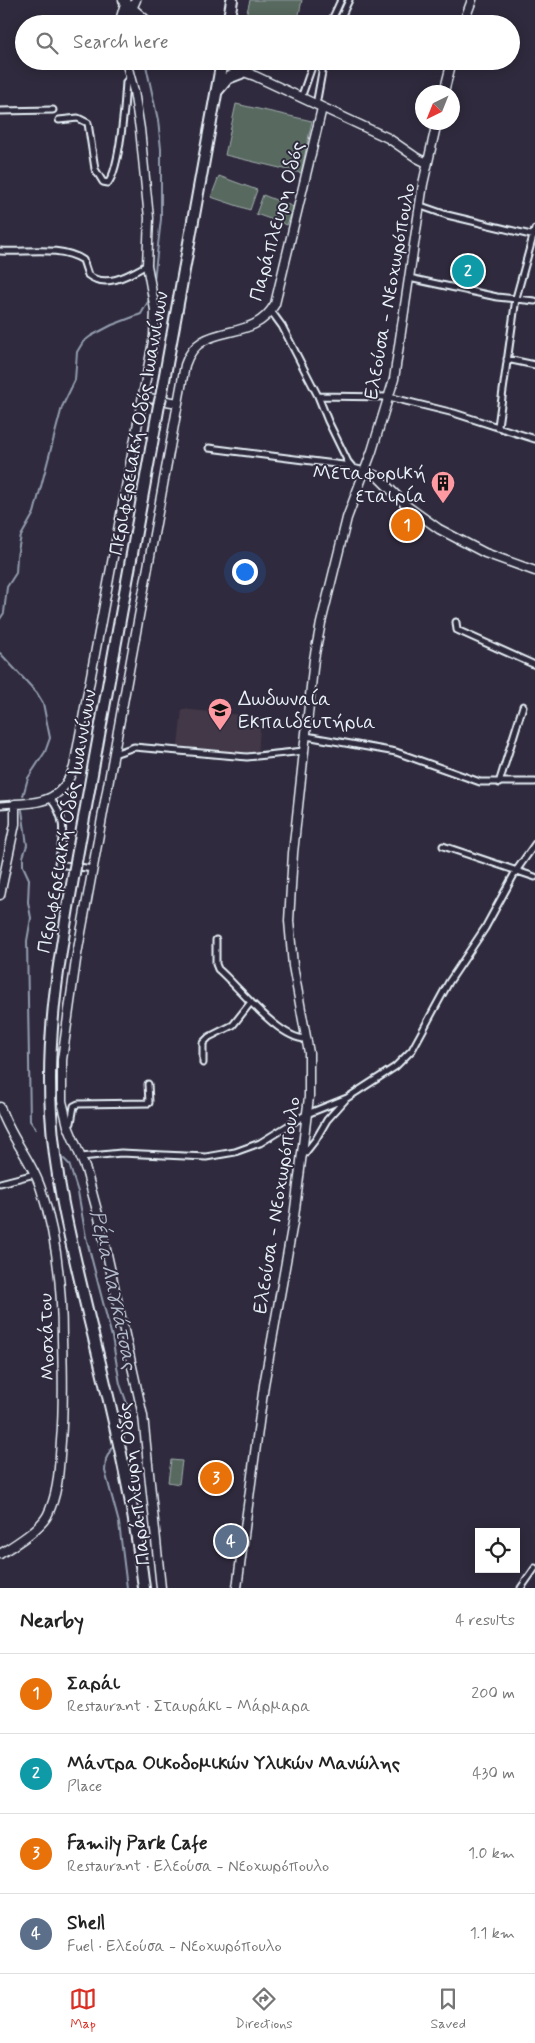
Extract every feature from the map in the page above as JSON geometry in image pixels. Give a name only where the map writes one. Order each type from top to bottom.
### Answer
[{"type":"highway","points":[[230,15],[232,0]]},
{"type":"highway","name":"Περιφερειακή Οδός Ιωαννίνων","points":[[144,1588],[127,1478],[70,1238],[53,1140],[50,1033],[58,962],[220,70]]},
{"type":"highway","points":[[217,92],[228,78],[241,73]]},
{"type":"street","points":[[130,15],[136,0]]},
{"type":"street","points":[[334,15],[341,0]]},
{"type":"street","points":[[342,15],[349,0]]},
{"type":"street","points":[[467,15],[472,0]]},
{"type":"street","points":[[125,1],[140,15]]},
{"type":"street","points":[[121,15],[125,1]]},
{"type":"street","points":[[0,805],[31,803],[50,798],[59,793],[67,783],[76,760],[143,397],[155,327],[154,302],[146,265],[149,218],[138,116],[129,70]]},
{"type":"street","points":[[236,70],[255,76]]},
{"type":"street","points":[[240,70],[388,138],[427,163]]},
{"type":"street","points":[[301,98],[311,70]]},
{"type":"street","points":[[319,107],[323,70]]},
{"type":"street","points":[[446,85],[450,70]]},
{"type":"street","points":[[59,120],[78,118],[88,123],[96,172],[100,179],[106,183],[111,178],[115,162],[123,124],[126,82],[131,77]]},
{"type":"street","name":"Παράπλευρη Οδός","points":[[161,1588],[143,1416],[99,1218],[81,1157],[68,1126],[61,1094],[62,1060],[75,969],[185,365],[193,348],[206,339],[255,325],[271,312],[279,292],[319,107]]},
{"type":"street","points":[[0,111],[53,110]]},
{"type":"street","name":"Ελεούσα - Νεοχωρόπουλο","points":[[237,1588],[264,1385],[294,1217],[310,1087],[307,1039],[293,966],[289,928],[293,853],[314,659],[320,623],[347,518],[389,397],[396,366],[427,163],[435,130]]},
{"type":"street","points":[[421,206],[448,215],[534,235]]},
{"type":"street","points":[[498,426],[516,298],[535,229]]},
{"type":"street","points":[[0,251],[53,251],[77,257],[83,260],[88,274],[100,280],[119,279],[146,265]]},
{"type":"street","points":[[409,278],[497,296],[535,301]]},
{"type":"street","points":[[271,312],[282,326],[351,466]]},
{"type":"street","points":[[507,359],[535,365]]},
{"type":"street","points":[[318,396],[389,397],[427,405],[535,439]]},
{"type":"street","points":[[143,397],[178,403]]},
{"type":"street","points":[[209,448],[351,466],[377,476],[407,506],[439,529],[490,555],[535,571]]},
{"type":"street","points":[[456,622],[456,628],[460,631],[535,665]]},
{"type":"street","points":[[499,783],[523,706]]},
{"type":"street","points":[[306,736],[396,752],[480,782],[535,782]]},
{"type":"street","points":[[114,754],[134,747],[247,757],[304,751]]},
{"type":"street","points":[[50,798],[61,814],[63,824],[58,864],[93,869]]},
{"type":"street","points":[[0,894],[15,824],[15,804]]},
{"type":"street","points":[[81,1157],[120,1153],[206,1157],[236,1152],[260,1143],[307,1114],[347,1098],[395,1067],[412,1050],[449,982],[484,928],[516,871],[535,844]]},
{"type":"street","points":[[443,846],[535,878]]},
{"type":"street","points":[[216,940],[217,967],[262,1013],[291,1035],[307,1039]]},
{"type":"street","points":[[203,1063],[203,1043],[233,1025],[251,1002]]},
{"type":"street","points":[[68,1126],[71,1123],[74,1106],[78,1104],[149,1103],[148,1084]]},
{"type":"street","points":[[302,1157],[316,1139],[327,1120],[347,1098]]},
{"type":"street","name":"Μοσχάτου","points":[[0,1107],[16,1144],[35,1174],[49,1218],[62,1297],[64,1397],[59,1468],[54,1496],[40,1525],[0,1554]]},
{"type":"street","points":[[0,1183],[35,1174]]},
{"type":"street","points":[[521,1588],[535,1568]]},
{"type":"shaded area","name":"Δωδωναία Εκπαιδευτήρια","points":[[182,709],[261,717],[258,754],[178,746]]},
{"type":"green space","points":[[250,0],[302,0],[299,15],[246,15]]},
{"type":"green space","points":[[236,104],[312,121],[301,173],[225,155]]},
{"type":"green space","points":[[219,176],[257,190],[250,210],[211,197]]},
{"type":"green space","points":[[263,195],[294,207],[287,225],[256,214]]},
{"type":"green space","points":[[171,1460],[182,1461],[179,1484],[168,1482]]},
{"type":"waterway","name":"Ρέμα Λαγκάτσας","points":[[147,70],[158,120],[161,149],[161,219],[154,280]]},
{"type":"waterway","name":"Ρέμα Λαγκάτσας","points":[[0,619],[4,613],[7,587],[16,573],[21,536],[34,513],[62,407],[75,380],[77,352],[83,342],[91,336],[112,325],[141,314],[149,300]]},
{"type":"waterway","name":"Ρέμα Λαγκάτσας","points":[[0,653],[37,693],[43,703],[50,738],[45,752],[28,778],[23,796]]},
{"type":"waterway","name":"Ρέμα Λαγκάτσας","points":[[22,810],[27,845],[23,857],[23,866],[29,879],[28,902],[31,918],[27,941],[30,1121],[36,1129]]},
{"type":"waterway","name":"Ρέμα Λαγκάτσας","points":[[64,1159],[69,1164],[78,1192],[86,1237],[112,1337],[120,1384],[130,1412],[122,1427]]},
{"type":"waterway","name":"Ρέμα Λαγκάτσας","points":[[112,1447],[106,1459],[105,1471],[119,1523],[127,1588]]},
{"type":"place","name":"Μάντρα Οικοδομικών Υλικών Μανώλης","points":[[468,271]]},
{"type":"place","name":"Μεταφορική εταιρία","points":[[443,504]]},
{"type":"place","name":"Σαράι","points":[[407,525]]},
{"type":"place","name":"Δωδωναία Εκπαιδευτήρια","points":[[220,731]]},
{"type":"place","name":"Family Park Cafe","points":[[216,1478]]},
{"type":"place","name":"Shell","points":[[231,1541]]}]
